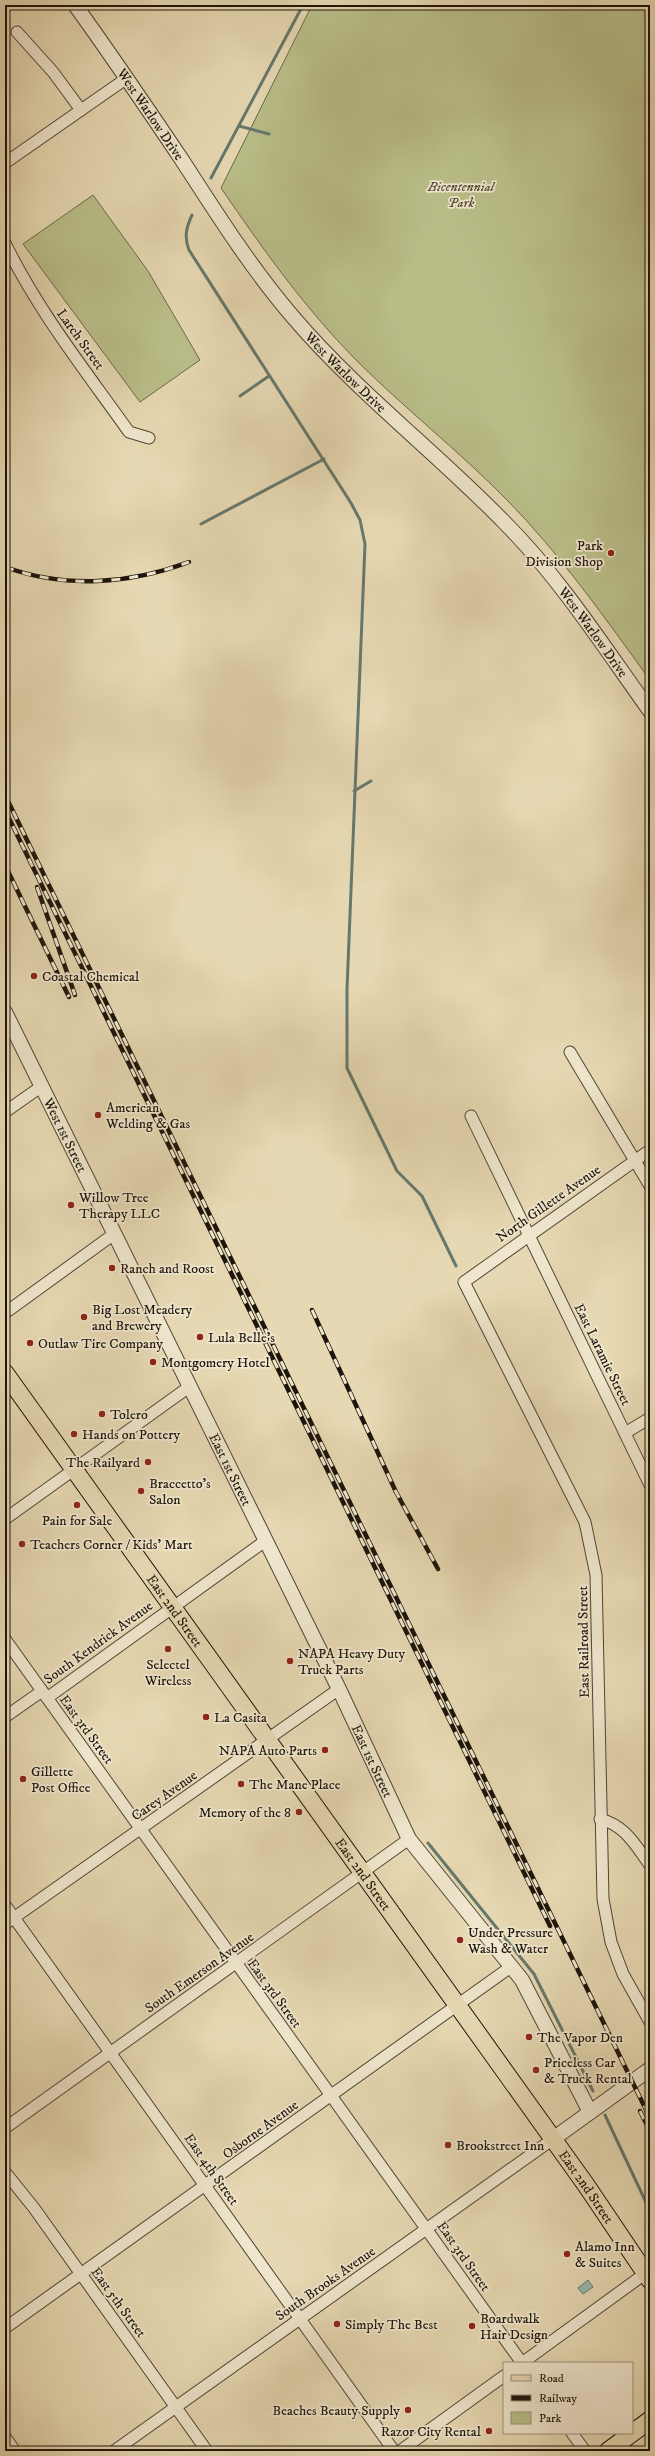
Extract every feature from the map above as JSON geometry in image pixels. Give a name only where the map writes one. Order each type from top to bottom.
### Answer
[{"type":"main road","name":"East 2nd Street","points":[[5,1374],[553,2139],[648,2277]]},
{"type":"main road","points":[[633,2433],[650,2420]]},
{"type":"main road","points":[[608,2451],[631,2434]]},
{"type":"street","name":"West Warlow Drive","points":[[75,5],[127,78],[238,246],[268,286],[324,352],[348,376],[469,487],[509,527],[548,572],[650,711]]},
{"type":"street","points":[[17,32],[53,72],[81,110]]},
{"type":"street","points":[[7,158],[127,78]]},
{"type":"street","name":"Larch Street","points":[[5,243],[23,281],[42,310],[130,432],[149,438]]},
{"type":"street","name":"West 1st Street","points":[[5,1012],[190,1387]]},
{"type":"street","points":[[570,1052],[650,1186]]},
{"type":"street","points":[[5,1112],[42,1086]]},
{"type":"street","name":"East Laramie Street","points":[[471,1116],[650,1485]]},
{"type":"street","name":"North Gillette Avenue","points":[[464,1282],[650,1150]]},
{"type":"street","points":[[5,1313],[114,1234]]},
{"type":"street","name":"East Railroad Street","points":[[464,1282],[585,1522],[596,1575],[600,1819],[603,1899],[611,1942],[623,1974],[650,2022]]},
{"type":"street","points":[[5,1519],[190,1387]]},
{"type":"street","name":"East 1st Street","points":[[190,1387],[339,1689],[409,1839],[522,1980],[590,2112]]},
{"type":"street","points":[[626,1433],[650,1418]]},
{"type":"street","name":"South Kendrick Avenue","points":[[5,1717],[44,1694],[265,1541]]},
{"type":"street","name":"East 3rd Street","points":[[5,1639],[521,2362]]},
{"type":"street","name":"Carey Avenue","points":[[10,1921],[339,1689]]},
{"type":"street","points":[[600,1819],[612,1822],[624,1830],[650,1865]]},
{"type":"street","name":"South Emerson Avenue","points":[[5,2128],[409,1839]]},
{"type":"street","name":"East 4th Street","points":[[5,1905],[10,1921],[110,2053],[394,2451]]},
{"type":"street","name":"Osborne Avenue","points":[[5,2328],[206,2186],[512,1966]]},
{"type":"street","points":[[553,2139],[650,2069]]},
{"type":"street","name":"South Brooks Avenue","points":[[114,2451],[553,2139]]},
{"type":"street","name":"East 5th Street","points":[[5,2172],[81,2274],[207,2451]]},
{"type":"street","points":[[523,2362],[648,2277]]},
{"type":"street","points":[[400,2451],[503,2377]]},
{"type":"street","points":[[573,2434],[585,2451]]},
{"type":"street","points":[[5,2437],[15,2451]]},
{"type":"green space","name":"Bicentennial Park","points":[[312,5],[650,5],[650,680],[582,587],[527,521],[470,464],[355,359],[318,319],[268,255],[221,188]]},
{"type":"green space","points":[[93,195],[148,271],[200,360],[140,402],[23,244]]},
{"type":"water","points":[[588,2280],[593,2287],[583,2294],[578,2288]]},
{"type":"waterway","points":[[211,178],[303,5]]},
{"type":"waterway","points":[[239,126],[269,134]]},
{"type":"waterway","points":[[192,215],[186,232],[189,250],[351,503],[360,520],[365,544],[347,989],[347,1068],[397,1171],[422,1196],[456,1266]]},
{"type":"waterway","points":[[240,396],[269,376]]},
{"type":"waterway","points":[[201,524],[324,459]]},
{"type":"waterway","points":[[354,791],[371,781]]},
{"type":"waterway","points":[[428,1843],[534,1974],[593,2091]]},
{"type":"waterway","points":[[605,2115],[650,2211]]},
{"type":"railway","points":[[5,567],[51,579],[98,581],[144,575],[189,562]]},
{"type":"railway","points":[[5,795],[650,2118]]},
{"type":"railway","points":[[5,810],[550,1926]]},
{"type":"railway","points":[[5,865],[69,997]]},
{"type":"railway","points":[[37,887],[75,995]]},
{"type":"railway","points":[[312,1310],[396,1492],[438,1569]]},
{"type":"railway","points":[[640,2111],[650,2131]]},
{"type":"place","name":"Park Division Shop","points":[[611,553]]},
{"type":"place","name":"Coastal Chemical","points":[[34,976]]},
{"type":"place","name":"American Welding & Gas","points":[[98,1115]]},
{"type":"place","name":"Willow Tree Therapy LLC","points":[[71,1205]]},
{"type":"place","name":"Ranch and Roost","points":[[112,1268]]},
{"type":"place","name":"Big Lost Meadery and Brewery","points":[[84,1317]]},
{"type":"place","name":"Lula Belle's","points":[[200,1337]]},
{"type":"place","name":"Outlaw Tire Company","points":[[30,1343]]},
{"type":"place","name":"Montgomery Hotel","points":[[153,1362]]},
{"type":"place","name":"Tolero","points":[[102,1414]]},
{"type":"place","name":"Hands on Pottery","points":[[74,1434]]},
{"type":"place","name":"The Railyard","points":[[148,1462]]},
{"type":"place","name":"Braccetto's Salon","points":[[141,1491]]},
{"type":"place","name":"Pain for Sale","points":[[77,1505]]},
{"type":"place","name":"Teachers Corner / Kids' Mart","points":[[22,1544]]},
{"type":"place","name":"Selectel Wireless","points":[[168,1649]]},
{"type":"place","name":"NAPA Heavy Duty Truck Parts","points":[[290,1661]]},
{"type":"place","name":"La Casita","points":[[206,1717]]},
{"type":"place","name":"NAPA Auto Parts","points":[[325,1750]]},
{"type":"place","name":"Gillette Post Office","points":[[23,1779]]},
{"type":"place","name":"The Mane Place","points":[[241,1784]]},
{"type":"place","name":"Memory of the 8","points":[[299,1812]]},
{"type":"place","name":"Under Pressure Wash & Water","points":[[460,1940]]},
{"type":"place","name":"The Vapor Den","points":[[529,2037]]},
{"type":"place","name":"Priceless Car & Truck Rental","points":[[536,2070]]},
{"type":"place","name":"Brookstreet Inn","points":[[448,2145]]},
{"type":"place","name":"Alamo Inn & Suites","points":[[567,2254]]},
{"type":"place","name":"Simply The Best","points":[[337,2324]]},
{"type":"place","name":"Boardwalk Hair Design","points":[[472,2326]]},
{"type":"place","name":"Beaches Beauty Supply","points":[[408,2410]]},
{"type":"place","name":"Razor City Rental","points":[[489,2431]]}]
